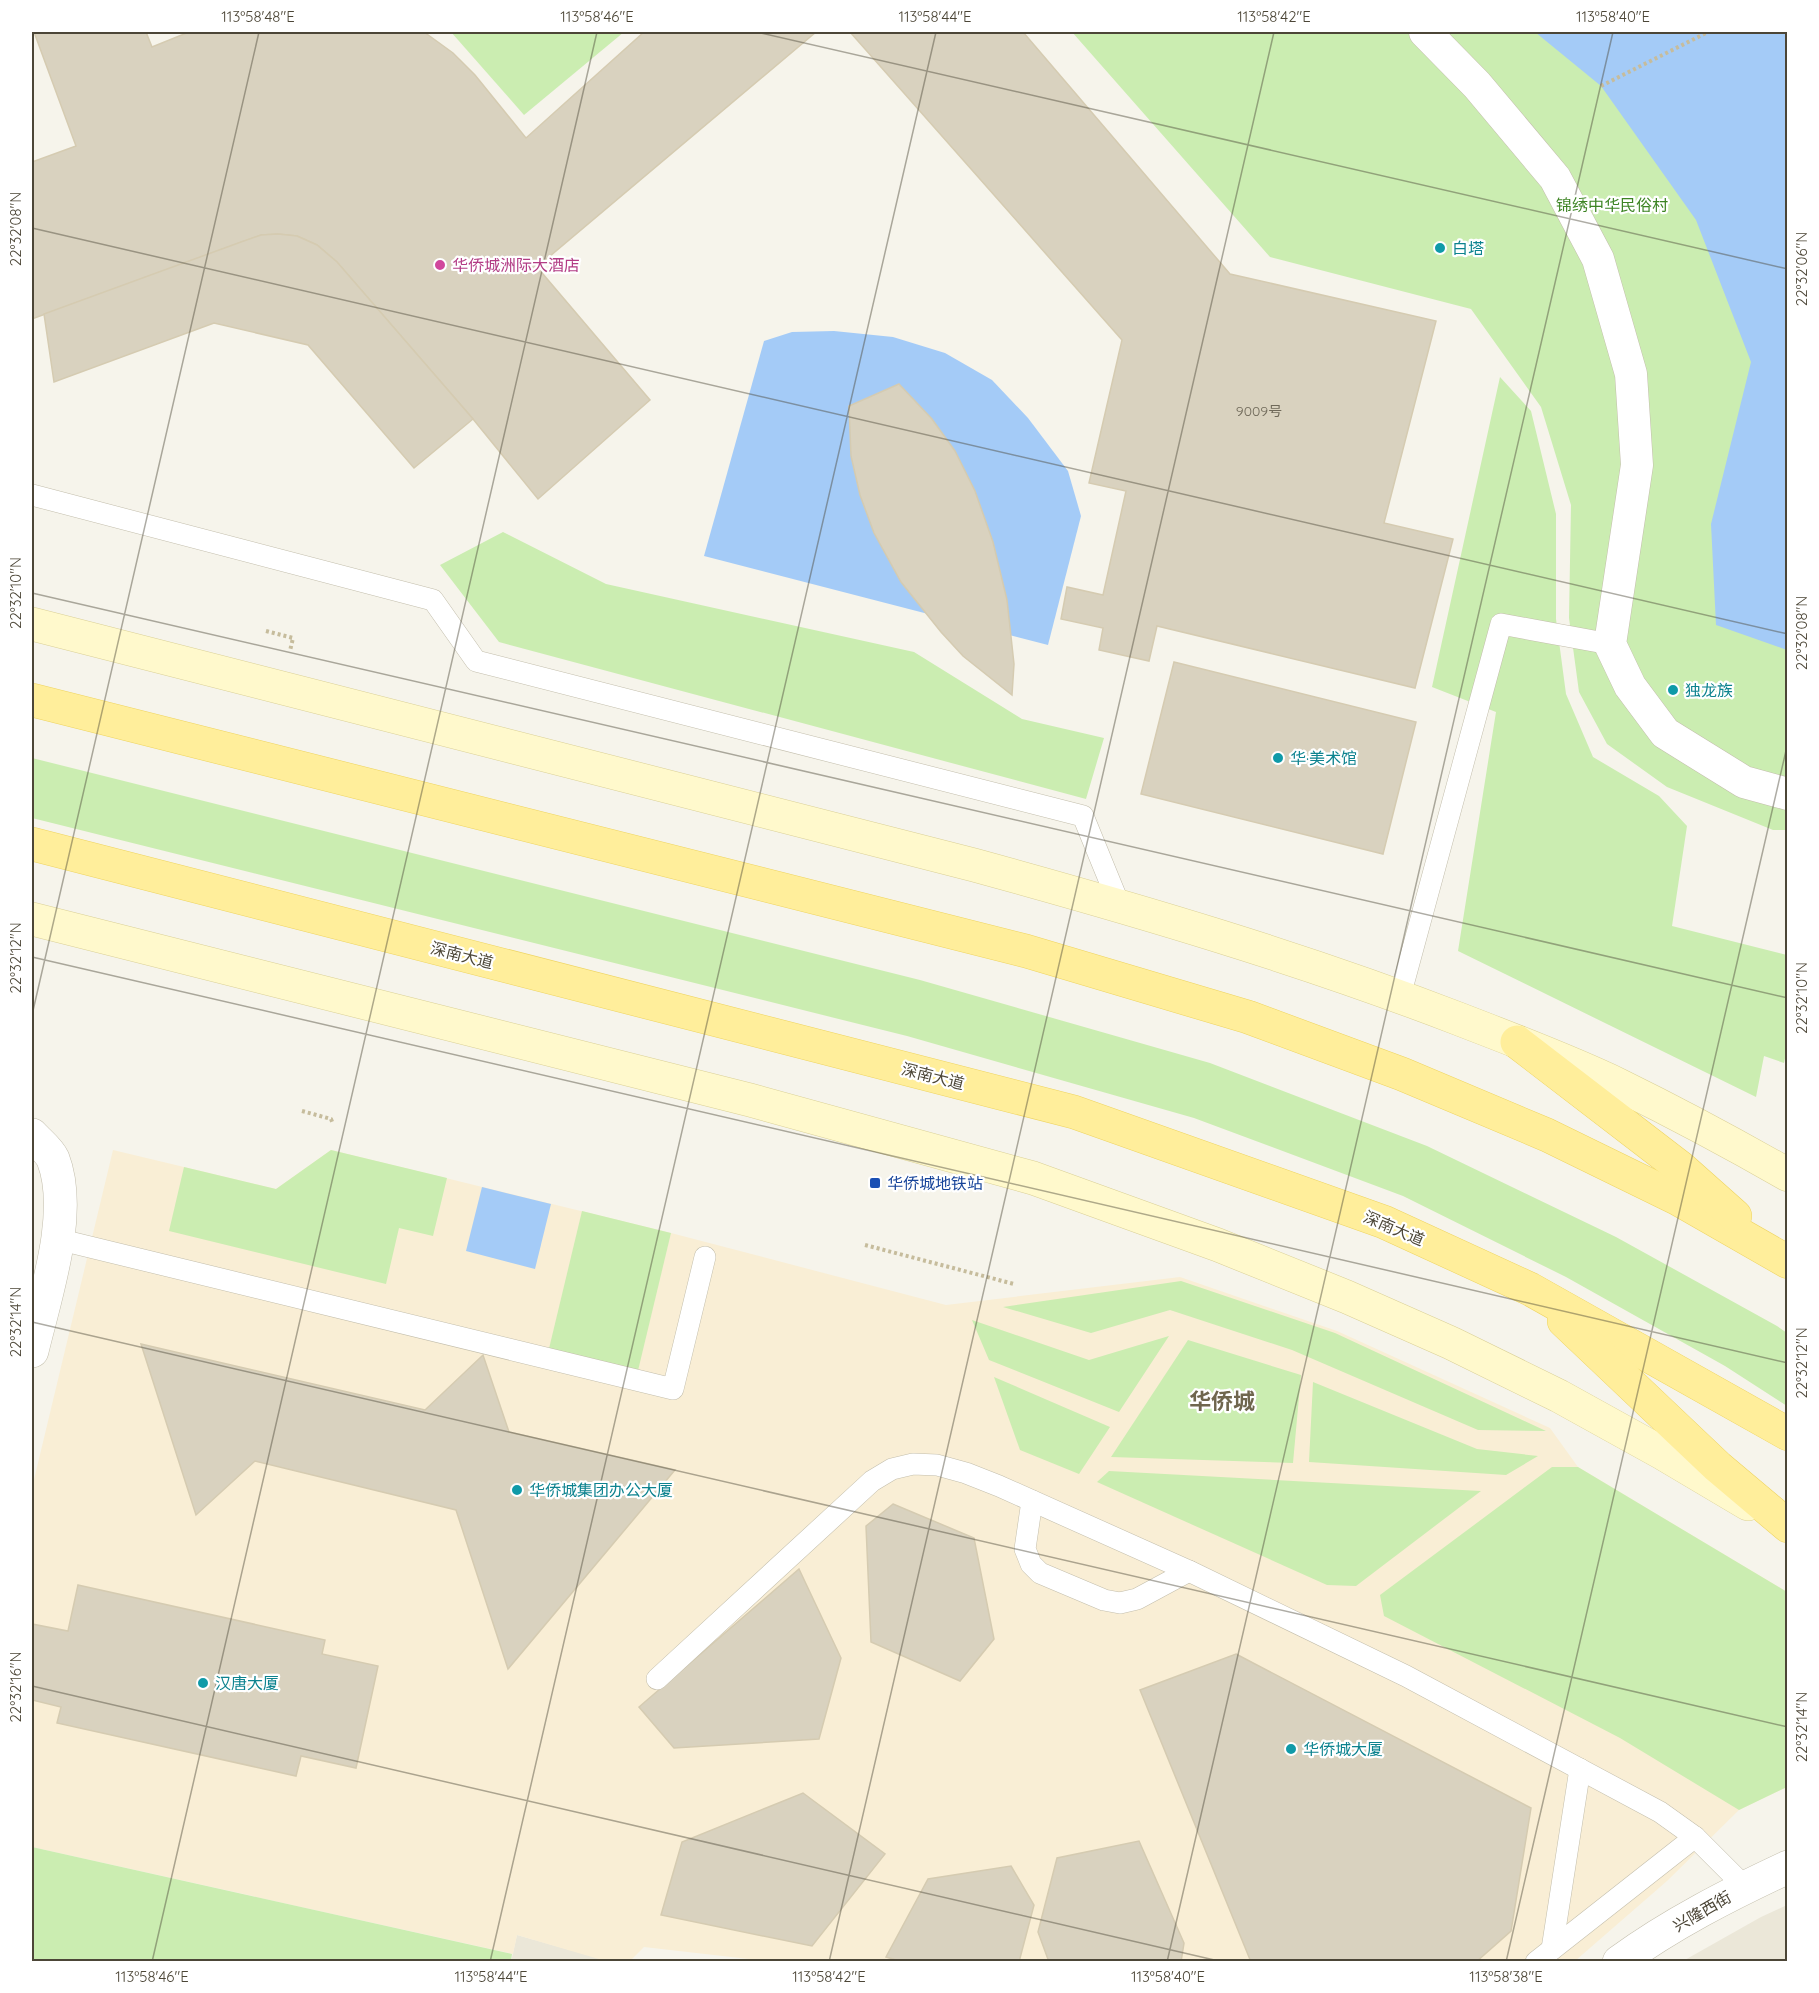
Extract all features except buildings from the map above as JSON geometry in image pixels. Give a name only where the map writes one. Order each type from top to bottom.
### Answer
[{"type":"main road","points":[[32,624],[963,862],[1119,904],[1258,947],[1400,996],[1617,1084],[1723,1138],[1788,1175]]},
{"type":"main road","points":[[32,700],[1026,951],[1248,1017],[1401,1074],[1547,1135],[1678,1199],[1787,1262]]},
{"type":"main road","name":"深南大道","points":[[32,844],[1074,1112],[1384,1222],[1530,1288],[1788,1434]]},
{"type":"main road","points":[[32,920],[750,1100],[1033,1178],[1218,1245],[1451,1343],[1559,1396],[1788,1527]]},
{"type":"main road","points":[[1517,1042],[1681,1168],[1787,1262]]},
{"type":"main road","points":[[1530,1288],[1718,1467],[1788,1527]]},
{"type":"street","points":[[1425,32],[1478,85],[1555,178],[1598,259],[1631,374],[1637,465],[1610,644],[1629,686],[1665,733],[1744,782],[1788,795]]},
{"type":"street","points":[[32,1135],[52,1157],[61,1196],[57,1239],[32,1351]]},
{"type":"street","name":"兴隆西街","points":[[1619,1962],[1645,1944],[1745,1887],[1788,1867]]},
{"type":"lane","points":[[32,495],[433,600],[476,661],[1083,816],[1119,904]]},
{"type":"lane","points":[[1400,996],[1501,624],[1610,644]]},
{"type":"lane","points":[[57,1239],[674,1389],[705,1257]]},
{"type":"lane","points":[[657,1679],[872,1481],[892,1469],[914,1464],[938,1465],[966,1473],[1189,1571],[1406,1676],[1660,1812],[1695,1837],[1745,1887]]},
{"type":"lane","points":[[1032,1501],[1025,1549],[1031,1564],[1040,1573],[1104,1600],[1120,1603],[1137,1599],[1189,1571]]},
{"type":"lane","points":[[1544,1955],[1580,1769]]},
{"type":"lane","points":[[1544,1955],[1695,1837]]},
{"type":"path","points":[[1601,87],[1708,32]]},
{"type":"path","points":[[266,631],[293,638],[290,651]]},
{"type":"path","points":[[302,1112],[331,1119],[333,1124]]},
{"type":"path","points":[[865,1245],[1014,1284]]},
{"type":"shaded area","points":[[113,1150],[276,1189],[331,1150],[671,1233],[946,1305],[1180,1277],[1337,1331],[1550,1428],[1578,1467],[1787,1592],[1787,1787],[1739,1810],[1667,1881],[1575,1961],[776,1962],[644,1947],[630,1961],[609,1962],[517,1935],[513,1954],[32,1847],[32,1488]]},
{"type":"shaded area","points":[[1787,1905],[1787,1961],[1683,1961],[1761,1917]]},
{"type":"shaded area","points":[[517,1935],[609,1961],[511,1962]]},
{"type":"green space","points":[[451,32],[624,32],[524,115]]},
{"type":"green space","name":"锦绣中华民俗村","points":[[1072,32],[1787,32],[1787,830],[1773,830],[1667,787],[1607,744],[1579,692],[1569,618],[1571,505],[1541,407],[1471,309],[1270,257]]},
{"type":"green space","points":[[1500,377],[1531,411],[1556,514],[1556,619],[1566,694],[1593,757],[1659,796],[1687,826],[1672,926],[1787,955],[1787,1049],[1784,1063],[1764,1056],[1756,1097],[1458,951],[1496,712],[1432,687]]},
{"type":"green space","points":[[503,532],[606,584],[914,652],[1022,719],[1104,738],[1086,799],[499,642],[440,565]]},
{"type":"green space","points":[[32,758],[920,980],[1210,1063],[1427,1146],[1616,1237],[1777,1326],[1787,1333],[1787,1406],[1725,1366],[1566,1277],[1403,1196],[1194,1118],[907,1036],[32,818]]},
{"type":"green space","points":[[331,1150],[447,1178],[433,1236],[399,1228],[386,1284],[169,1231],[184,1167],[276,1189]]},
{"type":"green space","points":[[582,1211],[671,1233],[636,1379],[547,1357]]},
{"type":"green space","points":[[1181,1281],[1335,1333],[1546,1431],[1478,1430],[1292,1350],[1170,1310],[1091,1333],[1003,1307]]},
{"type":"green space","points":[[972,1320],[1089,1360],[1169,1336],[1119,1412],[989,1360]]},
{"type":"green space","points":[[1188,1340],[1301,1375],[1293,1463],[1111,1457]]},
{"type":"green space","points":[[994,1377],[1110,1427],[1079,1474],[1020,1450]]},
{"type":"green space","points":[[1313,1382],[1477,1449],[1538,1456],[1506,1475],[1309,1462]]},
{"type":"green space","points":[[1552,1467],[1578,1467],[1787,1592],[1787,1787],[1739,1810],[1620,1738],[1384,1616],[1380,1595]]},
{"type":"green space","points":[[1109,1471],[1481,1491],[1356,1586],[1327,1585],[1097,1482]]},
{"type":"green space","points":[[32,1847],[512,1954],[511,1961],[32,1961]]},
{"type":"water","points":[[1535,32],[1787,32],[1787,650],[1716,625],[1711,524],[1751,362],[1696,220],[1601,86]]},
{"type":"water","points":[[834,331],[893,337],[945,353],[992,380],[1028,418],[1068,471],[1081,516],[1048,645],[704,556],[764,341],[792,332]]},
{"type":"water","points":[[482,1187],[551,1204],[535,1269],[466,1251]]},
{"type":"place","name":"白塔","points":[[1440,248]]},
{"type":"place","name":"华侨城洲际大酒店","points":[[440,265]]},
{"type":"place","name":"独龙族","points":[[1673,690]]},
{"type":"place","name":"华·美术馆","points":[[1278,758]]},
{"type":"place","name":"华侨城地铁站","points":[[875,1183]]},
{"type":"place","name":"华侨城集团办公大厦","points":[[517,1490]]},
{"type":"place","name":"汉唐大厦","points":[[203,1683]]},
{"type":"place","name":"华侨城大厦","points":[[1291,1749]]},
{"type":"district","name":"华侨城","points":[[1222,1401]]}]
